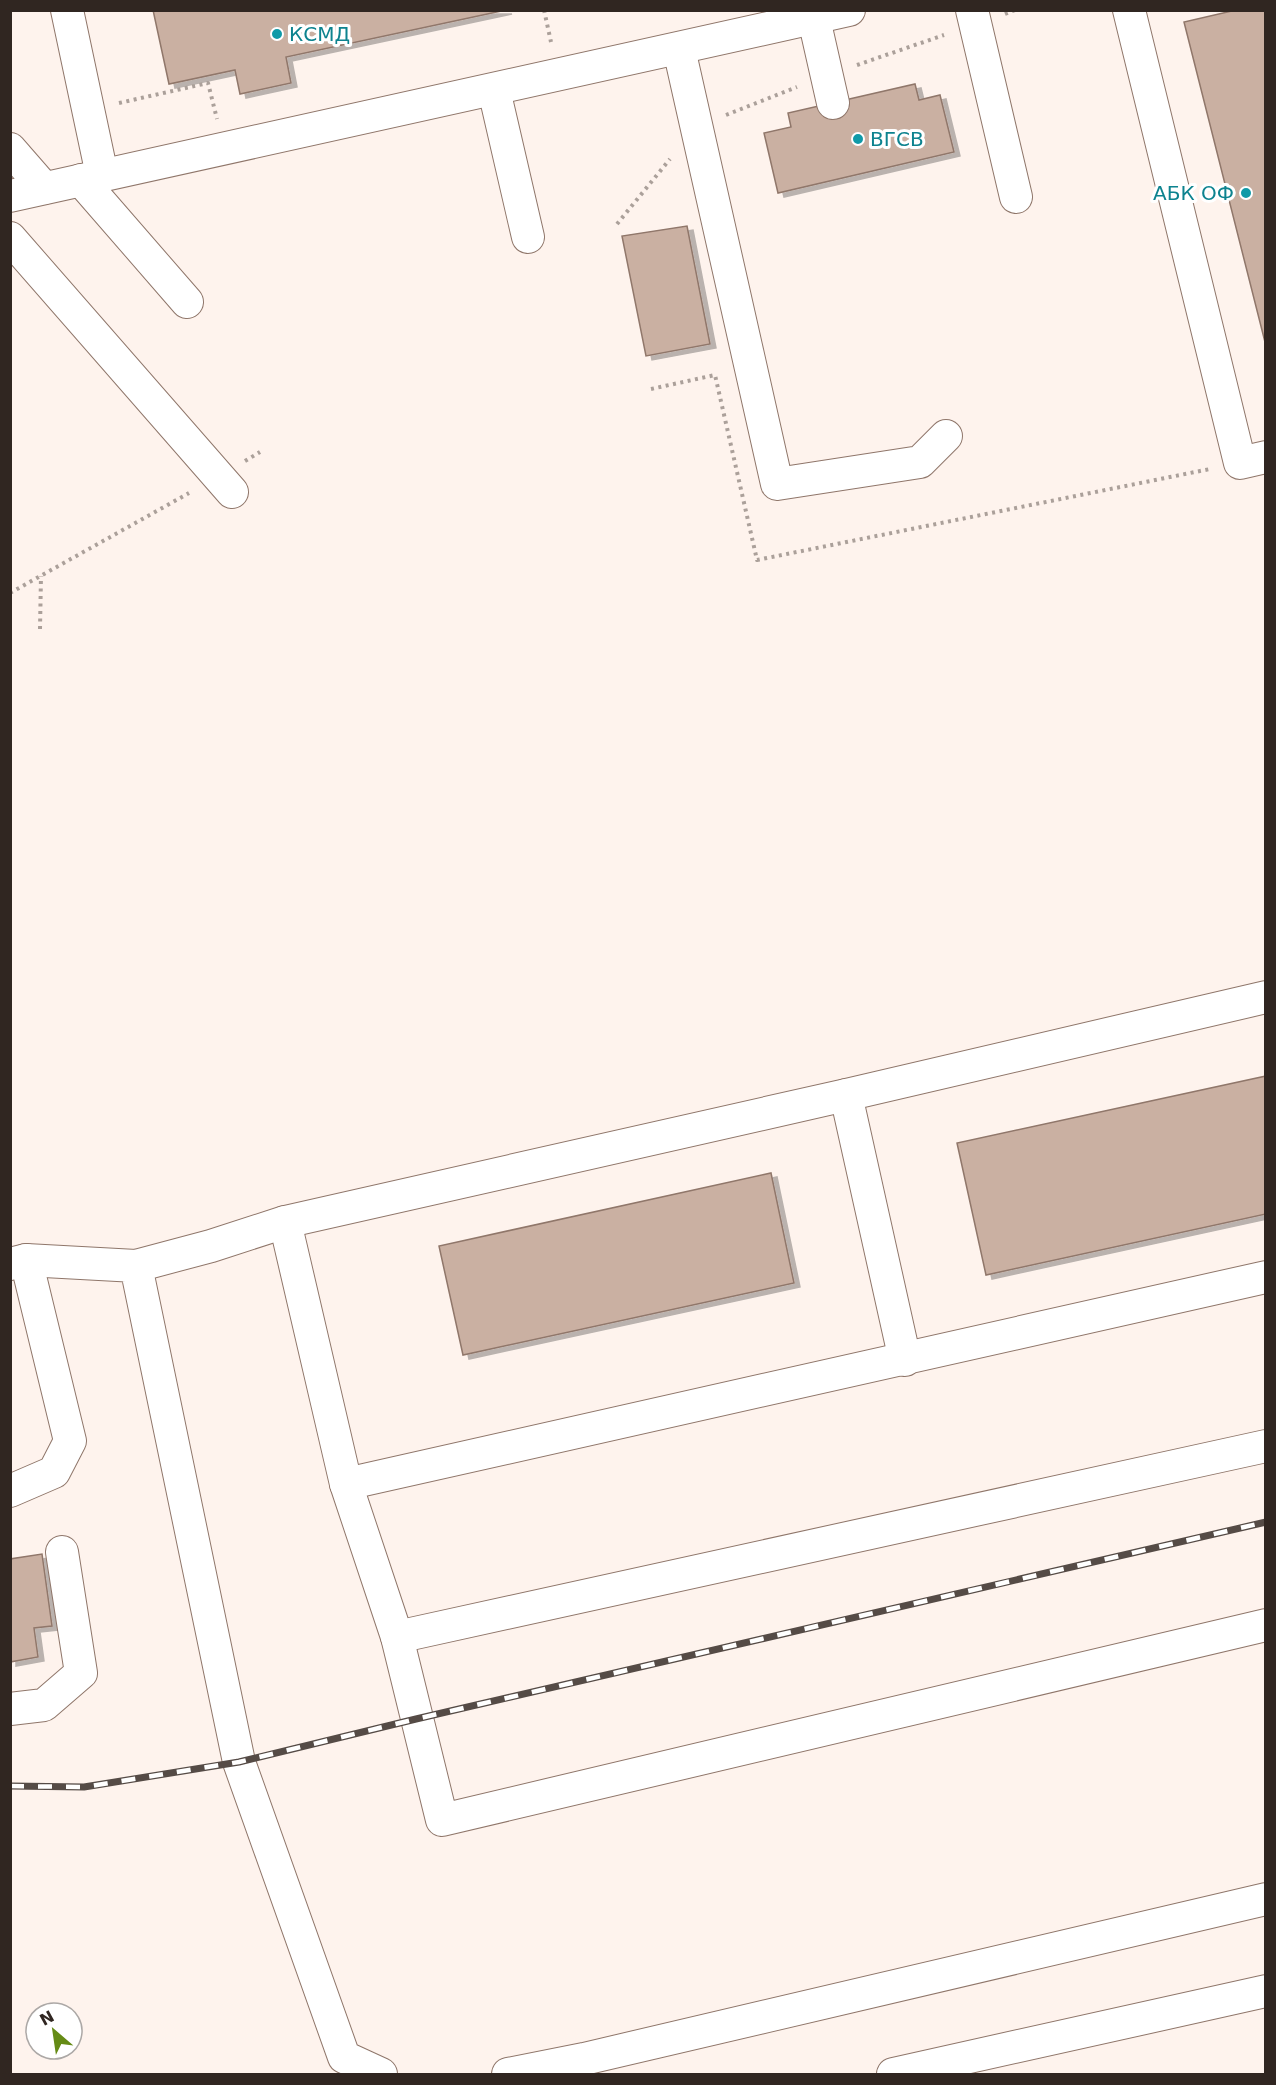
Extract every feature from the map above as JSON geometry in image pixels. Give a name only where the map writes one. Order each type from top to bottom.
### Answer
[{"type":"lane","points":[[67,10],[91,178],[187,302]]},
{"type":"lane","points":[[10,196],[679,50],[849,10]]},
{"type":"lane","points":[[972,10],[1016,197]]},
{"type":"lane","points":[[1129,10],[1240,463],[1266,457]]},
{"type":"lane","points":[[814,19],[833,103]]},
{"type":"lane","points":[[679,50],[777,484],[920,462],[946,436]]},
{"type":"lane","points":[[494,90],[528,237]]},
{"type":"lane","points":[[10,149],[44,188]]},
{"type":"lane","points":[[10,238],[225,484]]},
{"type":"lane","points":[[10,1491],[54,1472],[70,1441],[18,1262],[136,1266],[285,1222],[846,1095],[1266,996]]},
{"type":"lane","points":[[846,1095],[905,1360]]},
{"type":"lane","points":[[285,1222],[346,1484],[397,1637],[442,1820],[1266,1625]]},
{"type":"lane","points":[[136,1266],[239,1762],[344,2057],[381,2074]]},
{"type":"lane","points":[[346,1484],[1266,1277]]},
{"type":"lane","points":[[397,1637],[1266,1446]]},
{"type":"lane","points":[[10,1709],[44,1705],[81,1674],[62,1552]]},
{"type":"lane","points":[[508,2074],[586,2067],[1266,1899]]},
{"type":"lane","points":[[893,2074],[1266,1991]]},
{"type":"path","points":[[544,10],[551,43]]},
{"type":"path","points":[[116,92],[119,103],[208,83],[218,120]]},
{"type":"path","points":[[10,592],[225,484],[260,452]]},
{"type":"path","points":[[40,628],[41,575]]},
{"type":"building","name":"КСМД","points":[[153,10],[506,10],[286,57],[291,83],[240,94],[235,70],[169,84]]},
{"type":"building","name":"АБК ОФ","points":[[1236,10],[1266,10],[1266,346],[1184,22]]},
{"type":"building","name":"ВГСВ","points":[[915,84],[919,100],[940,95],[954,152],[778,193],[764,133],[791,127],[788,113]]},
{"type":"building","points":[[687,226],[710,344],[646,356],[622,236]]},
{"type":"building","points":[[1266,1076],[1266,1214],[986,1275],[957,1143]]},
{"type":"building","points":[[771,1173],[794,1283],[463,1355],[439,1246]]},
{"type":"building","points":[[42,1554],[52,1626],[34,1628],[38,1657],[10,1662],[10,1559]]},
{"type":"railway","points":[[10,1786],[84,1787],[239,1762],[1266,1522]]},
{"type":"place","name":"КСМД","points":[[277,34]]},
{"type":"place","name":"ВГСВ","points":[[858,139]]},
{"type":"place","name":"АБК ОФ","points":[[1246,193]]}]
